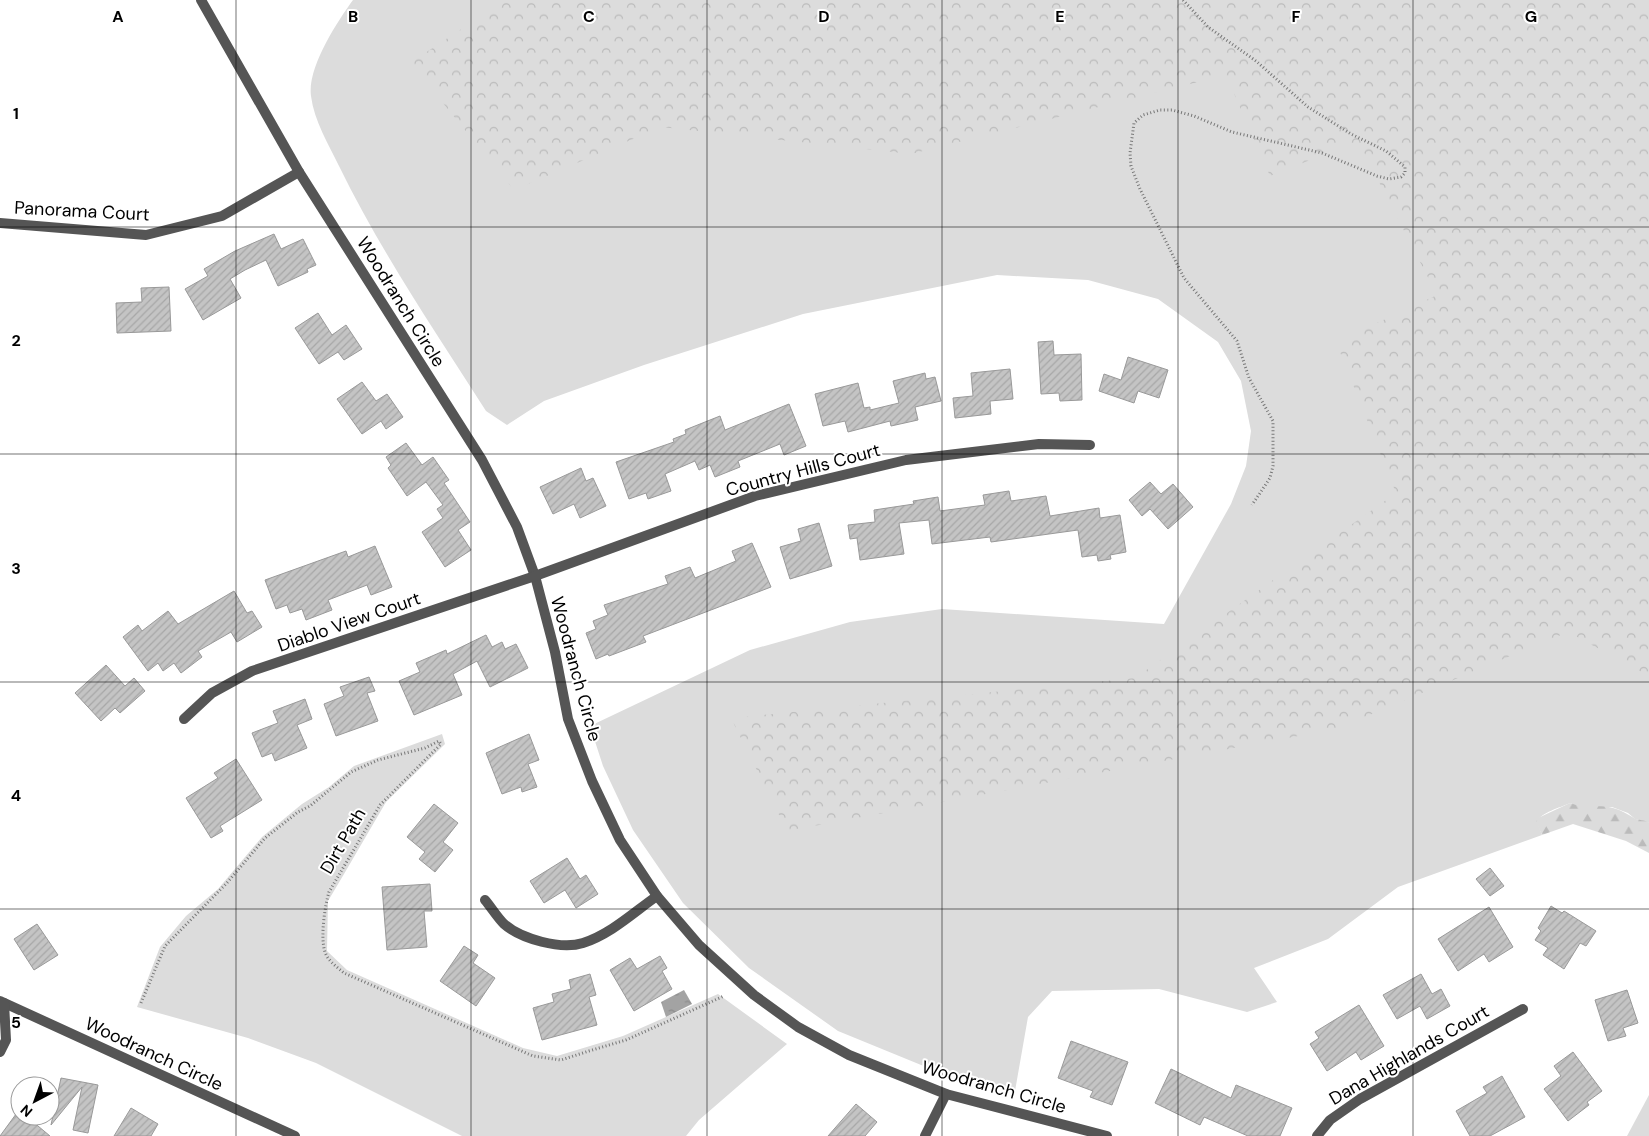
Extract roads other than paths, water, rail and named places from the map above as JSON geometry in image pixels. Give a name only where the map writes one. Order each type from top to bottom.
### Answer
[{"type":"street","name":"Woodranch Circle","points":[[201,0],[299,172],[482,460],[518,527],[535,576],[568,719],[592,781],[620,840],[657,896],[699,945],[754,995],[798,1027],[849,1055],[946,1094],[1107,1136]]},
{"type":"street","name":"Panorama Court","points":[[0,223],[146,235],[222,216],[299,172]]},
{"type":"street","name":"Country Hills Court","points":[[535,576],[756,496],[906,460],[1039,444],[1090,445]]},
{"type":"street","name":"Diablo View Court","points":[[184,719],[212,693],[252,671],[535,576]]},
{"type":"street","points":[[485,900],[504,924],[529,939],[555,944],[582,944],[606,932],[657,896]]},
{"type":"street","name":"Woodranch Circle","points":[[1,1004],[295,1136]]},
{"type":"street","points":[[0,1052],[6,1040],[1,1004]]},
{"type":"street","name":"Dana Highlands Court","points":[[1317,1136],[1330,1120],[1360,1099],[1522,1008]]},
{"type":"street","points":[[925,1136],[946,1094]]},
{"type":"water","points":[[684,990],[692,1004],[666,1017],[661,1002]]}]
